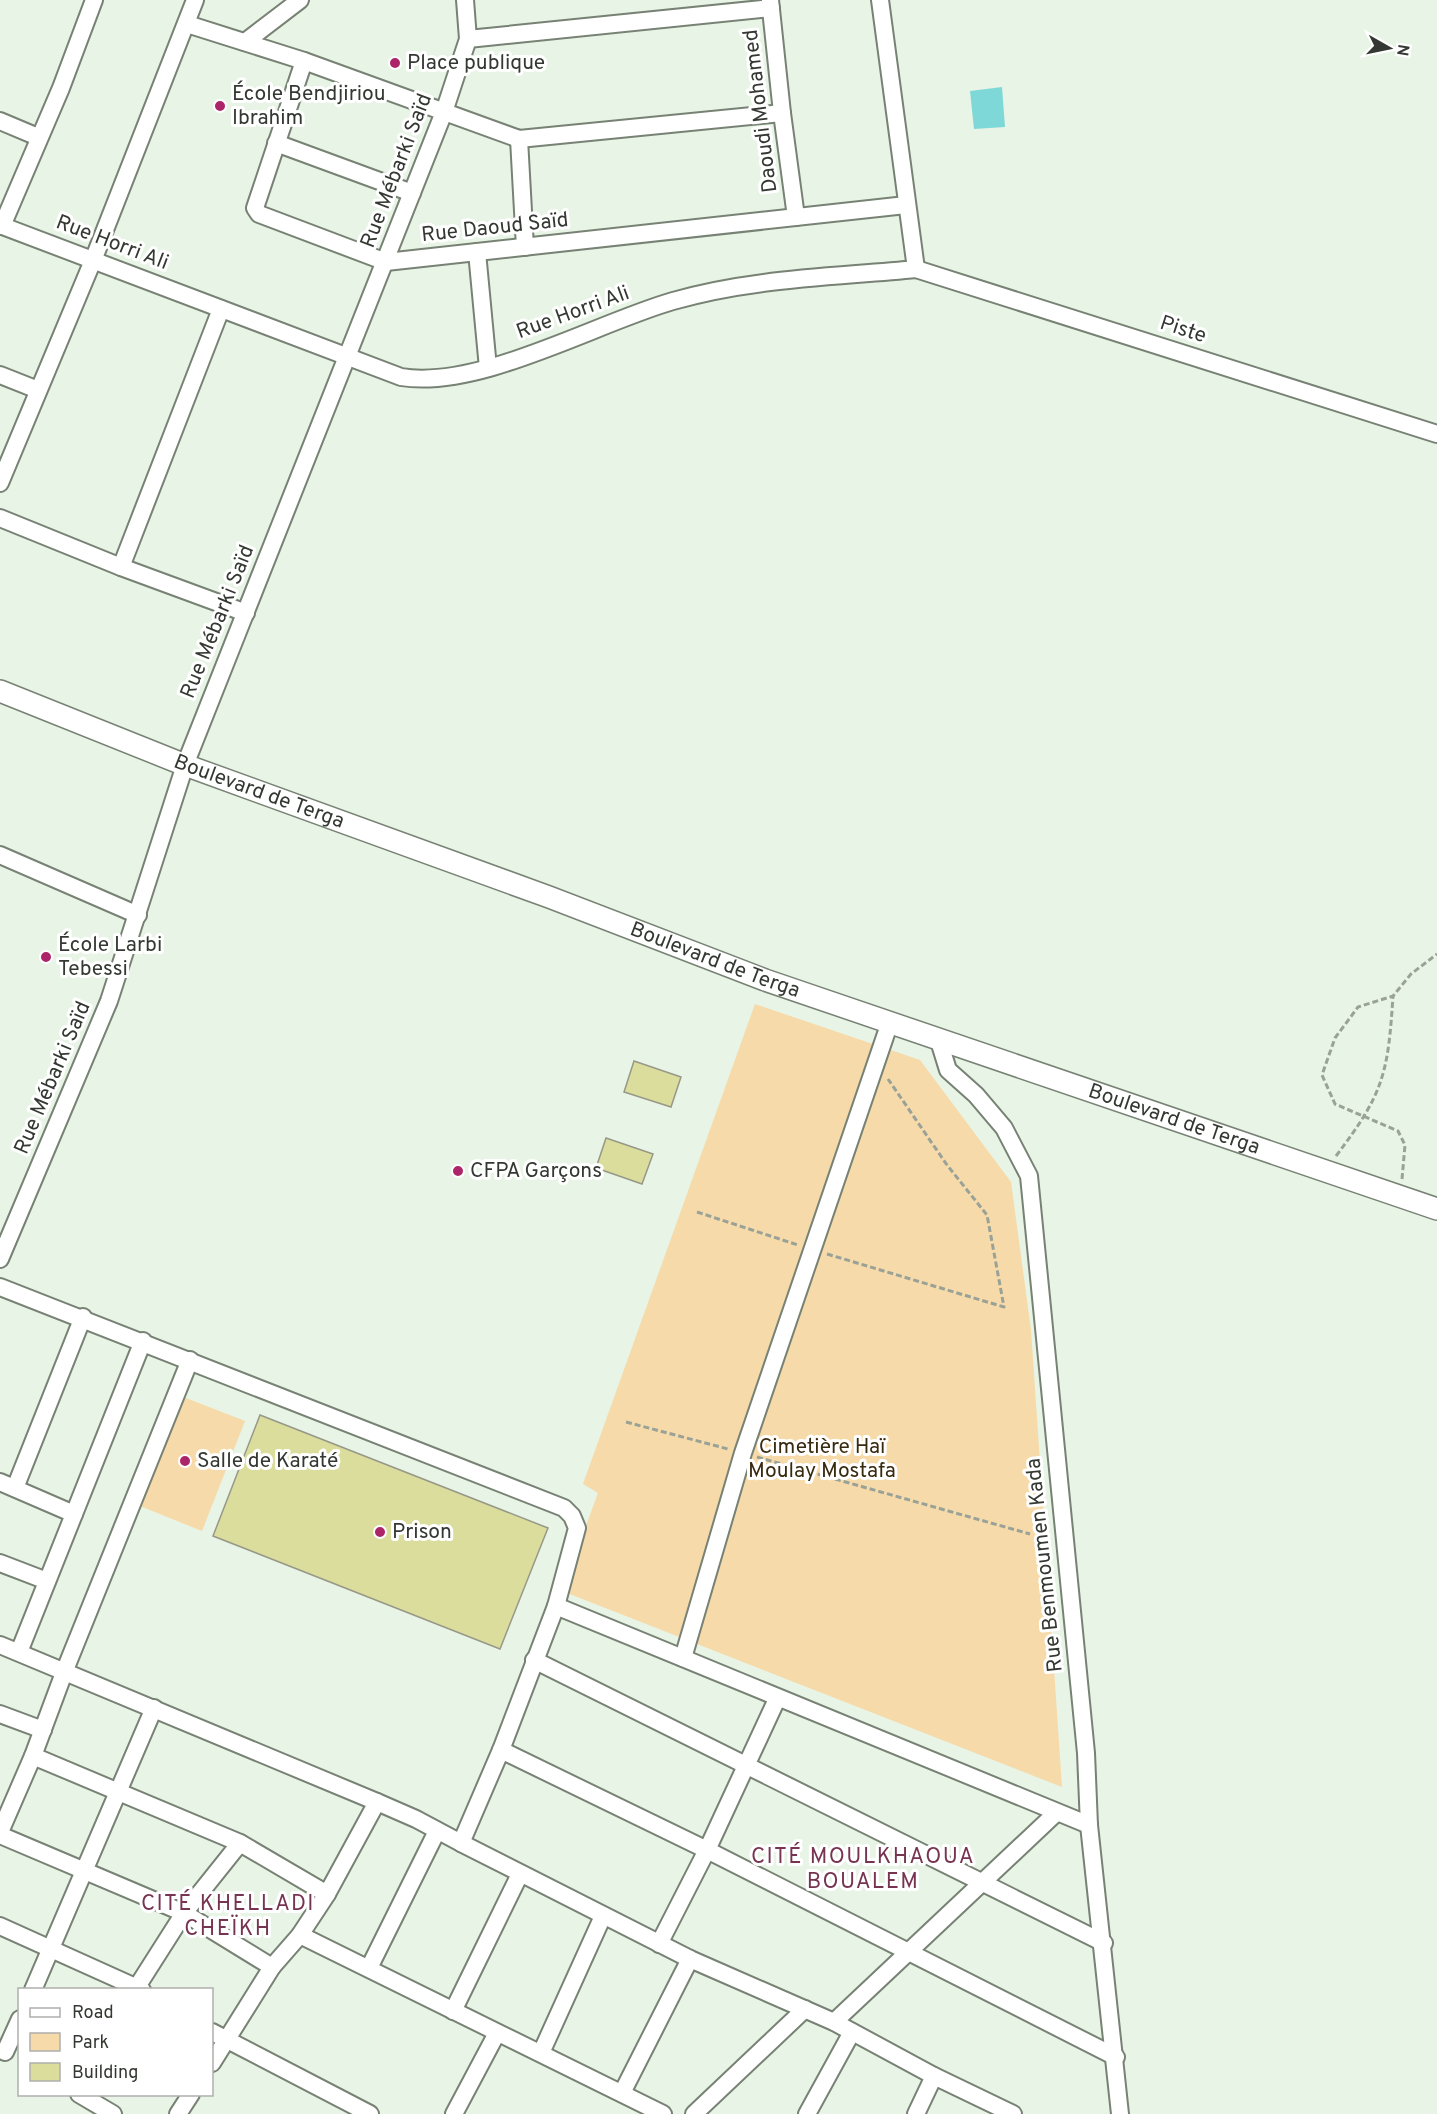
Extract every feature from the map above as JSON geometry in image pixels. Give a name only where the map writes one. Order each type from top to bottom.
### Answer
[{"type":"main road","name":"Boulevard de Terga","points":[[0,691],[185,765],[549,897],[765,980],[1437,1209]]},
{"type":"street","points":[[1,226],[61,88],[94,0]]},
{"type":"street","points":[[0,483],[94,258],[195,0]]},
{"type":"street","points":[[245,42],[286,7],[300,0]]},
{"type":"street","name":"Rue Mébarki Saïd","points":[[0,1259],[109,1001],[185,765],[444,112],[468,39],[465,0]]},
{"type":"street","points":[[880,0],[916,269]]},
{"type":"street","points":[[468,39],[771,4]]},
{"type":"street","name":"Daoudi Mohamed","points":[[771,4],[796,217]]},
{"type":"street","points":[[187,24],[304,61],[519,139],[782,113]]},
{"type":"street","name":"Rue Daoud Saïd","points":[[304,61],[255,204],[257,212],[386,262],[906,205]]},
{"type":"street","points":[[0,121],[38,137]]},
{"type":"street","points":[[519,139],[525,247]]},
{"type":"street","points":[[276,143],[412,193]]},
{"type":"street","name":"Rue Horri Ali","points":[[1,226],[94,258],[221,309],[401,376],[416,379],[488,368],[672,301],[711,291],[756,284],[916,269]]},
{"type":"street","points":[[477,252],[488,368]]},
{"type":"street","name":"Piste","points":[[916,269],[1437,434]]},
{"type":"street","points":[[121,567],[221,309]]},
{"type":"street","points":[[0,375],[38,390]]},
{"type":"street","points":[[0,519],[246,613]]},
{"type":"street","points":[[0,855],[138,915]]},
{"type":"street","points":[[683,1658],[742,1453],[890,1022]]},
{"type":"street","name":"Rue Benmoumen Kada","points":[[939,1041],[948,1070],[976,1095],[1004,1128],[1029,1176],[1086,1753],[1089,1825],[1104,1943],[1120,2114]]},
{"type":"street","points":[[0,1287],[83,1317],[564,1508],[577,1528],[556,1606],[501,1750],[461,1843]]},
{"type":"street","points":[[74,1514],[7,1485],[83,1317]]},
{"type":"street","points":[[19,1652],[143,1341]]},
{"type":"street","points":[[190,1360],[0,1834],[83,1872],[184,1913],[272,1967]]},
{"type":"street","points":[[0,1563],[47,1581]]},
{"type":"street","points":[[556,1606],[777,1699],[1089,1825]]},
{"type":"street","points":[[0,1645],[65,1670],[416,1819],[659,1944],[834,2022],[934,2076],[1012,2114]]},
{"type":"street","points":[[534,1660],[984,1881],[1104,1943]]},
{"type":"street","points":[[659,1944],[707,1850],[777,1699]]},
{"type":"street","points":[[33,1988],[154,1708]]},
{"type":"street","points":[[0,1714],[43,1730]]},
{"type":"street","points":[[501,1750],[707,1850],[1116,2057]]},
{"type":"street","points":[[33,1756],[240,1843],[327,1894]]},
{"type":"street","points":[[213,2061],[272,1967],[300,1935],[327,1894],[377,1802]]},
{"type":"street","points":[[834,2022],[1056,1813]]},
{"type":"street","points":[[369,1968],[437,1831]]},
{"type":"street","points":[[0,1926],[138,1988],[184,1913],[240,1843]]},
{"type":"street","points":[[453,2011],[520,1874]]},
{"type":"street","points":[[541,2053],[603,1916]]},
{"type":"street","points":[[300,1935],[663,2114]]},
{"type":"street","points":[[622,2093],[690,1959]]},
{"type":"street","points":[[694,2114],[805,2009]]},
{"type":"street","points":[[8,2054],[18,2025]]},
{"type":"street","points":[[807,2114],[852,2032]]},
{"type":"street","points":[[213,2033],[370,2114]]},
{"type":"street","points":[[454,2114],[497,2033]]},
{"type":"street","points":[[916,2114],[934,2076]]},
{"type":"street","points":[[82,2096],[113,2114]]},
{"type":"street","points":[[178,2114],[190,2096]]},
{"type":"path","points":[[1400,1197],[1405,1145],[1398,1131],[1335,1104],[1322,1075],[1335,1038],[1358,1007],[1393,996],[1411,974],[1437,954]]},
{"type":"path","points":[[1324,1171],[1365,1118],[1380,1090],[1389,1056],[1393,996]]},
{"type":"path","points":[[696,1212],[1004,1307],[987,1215],[947,1165],[876,1063]]},
{"type":"path","points":[[626,1422],[1030,1534]]},
{"type":"green space","name":"Cimetière Haï Moulay Mostafa","points":[[755,1004],[920,1060],[1011,1182],[1031,1330],[1062,1787],[562,1591],[598,1493],[583,1484]]},
{"type":"green space","name":"Salle de Karaté","points":[[168,1391],[245,1421],[202,1531],[125,1500]]},
{"type":"water","points":[[1002,87],[1005,127],[974,129],[970,91]]},
{"type":"building","points":[[634,1061],[681,1077],[671,1107],[624,1092]]},
{"type":"building","points":[[606,1138],[653,1154],[642,1184],[596,1168]]},
{"type":"building","name":"Prison","points":[[260,1415],[548,1528],[500,1649],[213,1536]]},
{"type":"place","name":"Place publique","points":[[395,63]]},
{"type":"place","name":"École Bendjiriou Ibrahim","points":[[220,106]]},
{"type":"place","name":"École Larbi Tebessi","points":[[46,957]]},
{"type":"place","name":"CFPA Garçons","points":[[458,1171]]},
{"type":"place","name":"Salle de Karaté","points":[[185,1461]]},
{"type":"place","name":"Prison","points":[[380,1532]]},
{"type":"district","name":"CITÉ MOULKHAOUA BOUALEM","points":[[863,1870]]},
{"type":"district","name":"CITÉ KHELLADI CHEÏKH","points":[[228,1916]]}]
